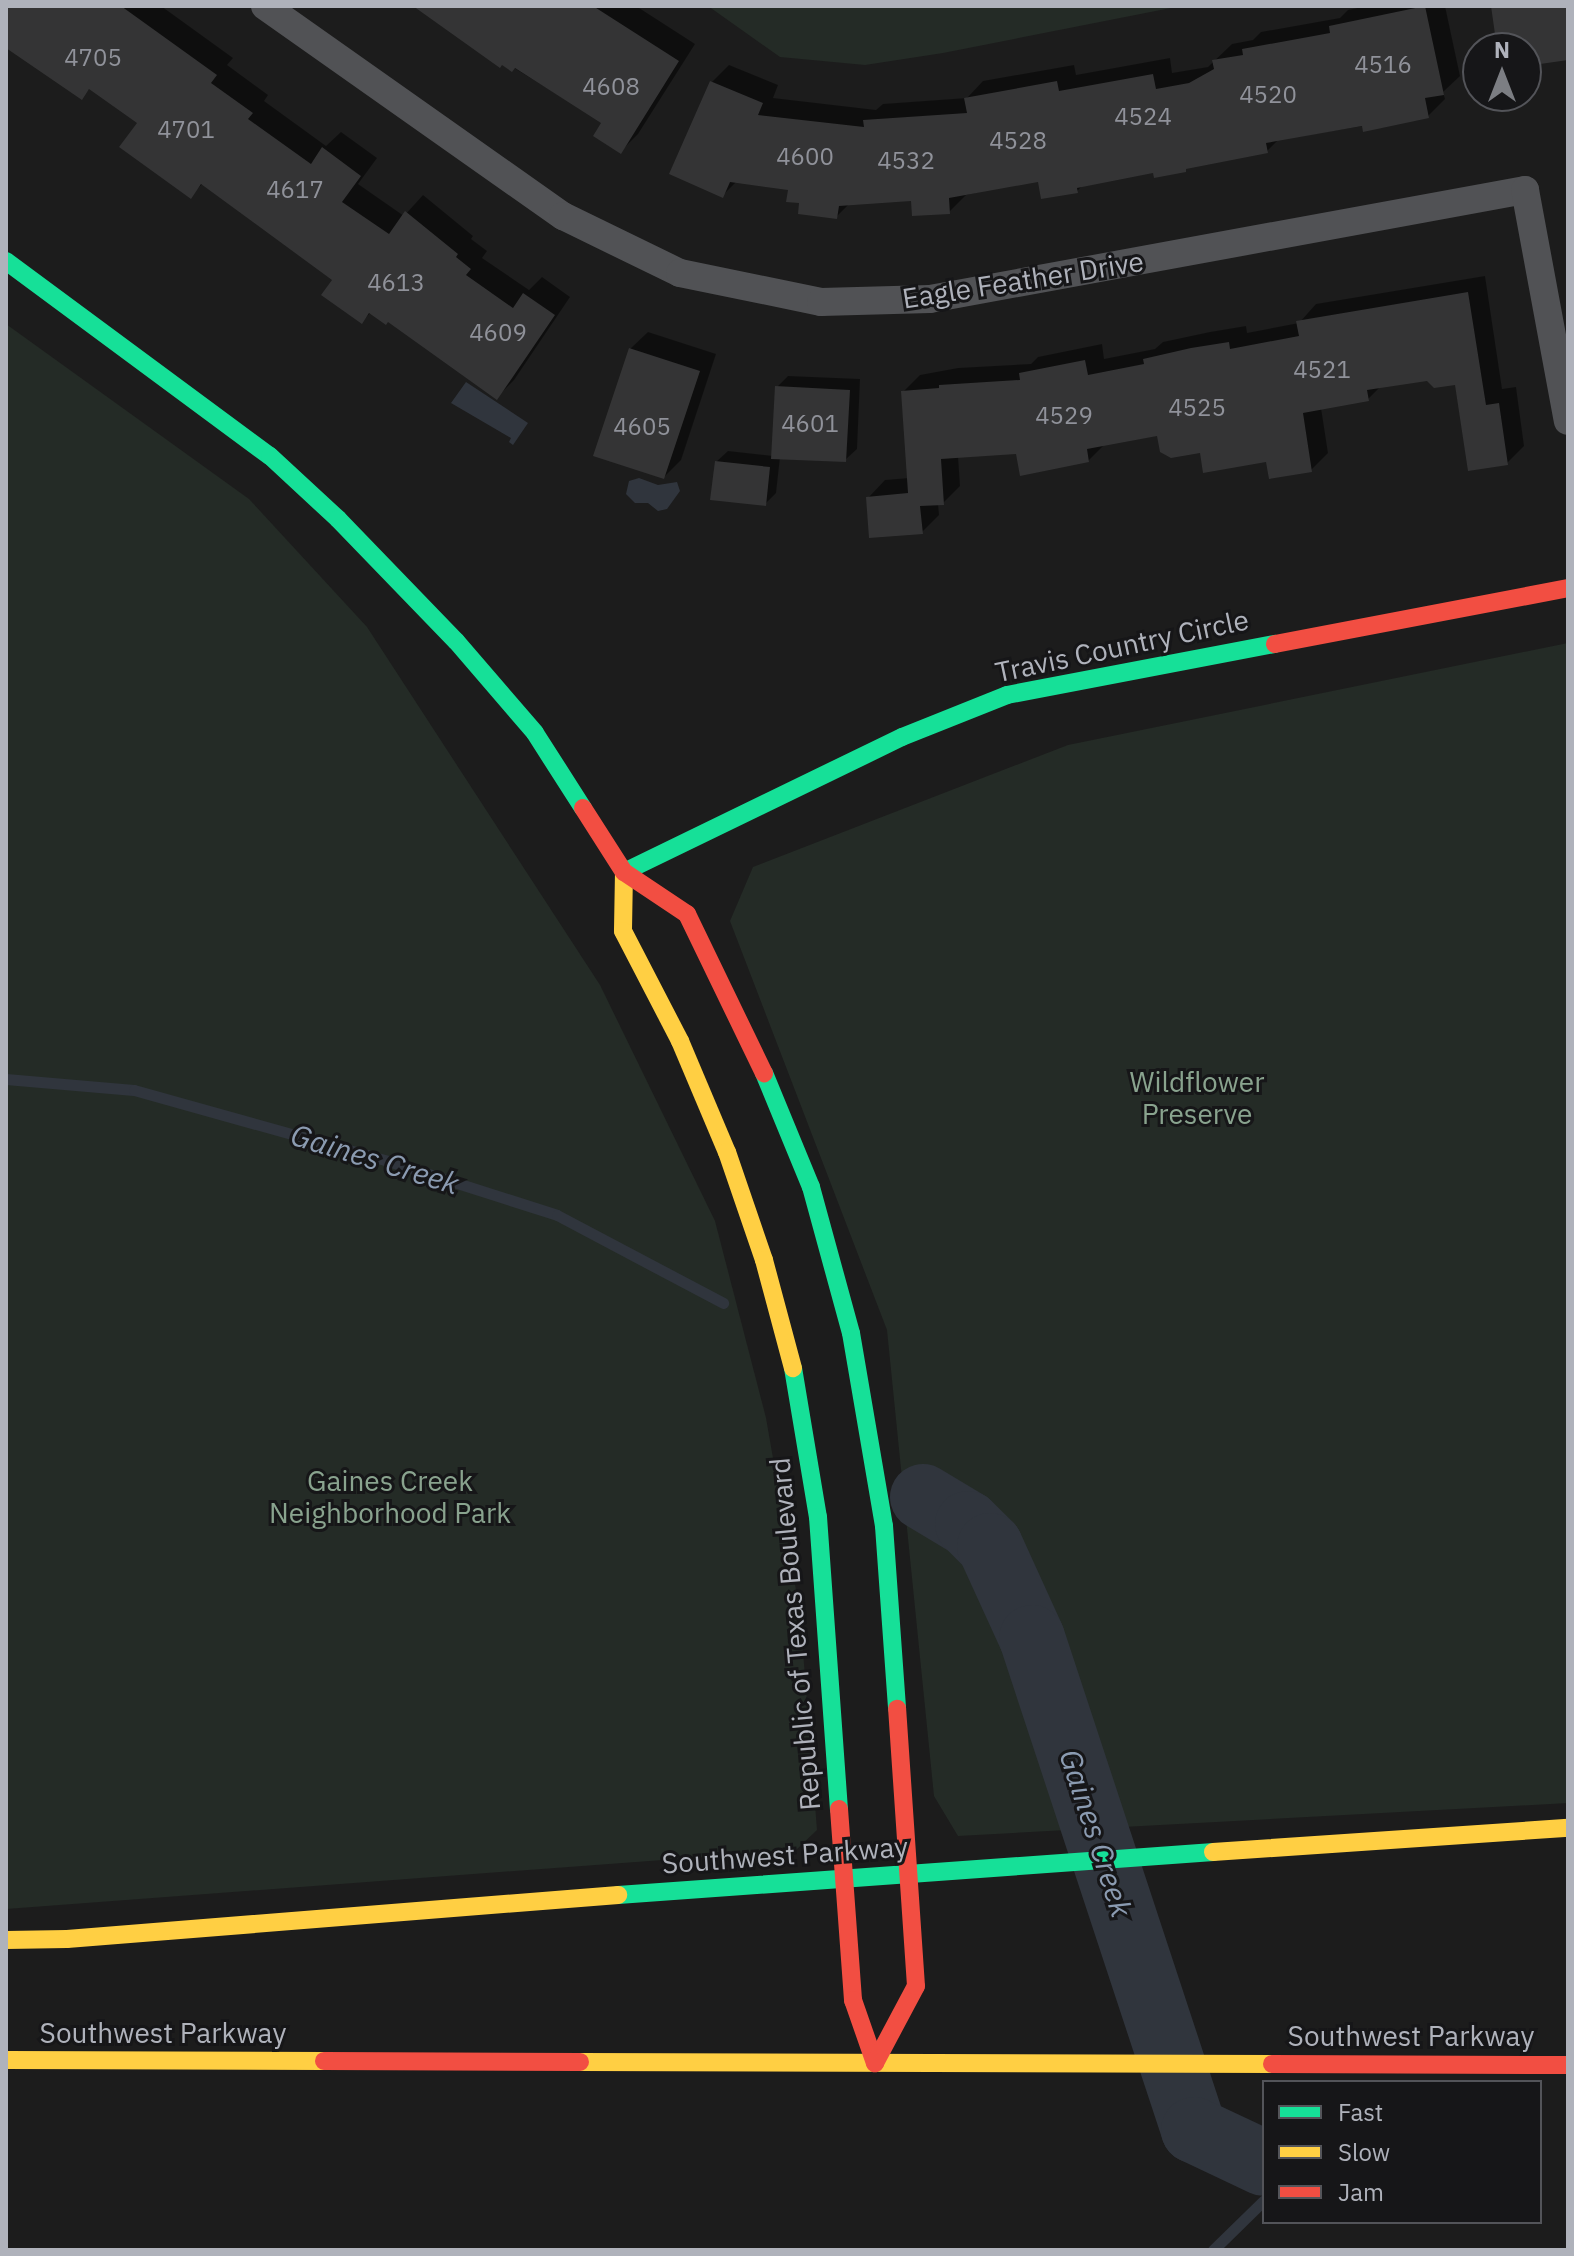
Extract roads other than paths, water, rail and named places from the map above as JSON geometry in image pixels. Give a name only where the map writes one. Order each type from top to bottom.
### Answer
[{"type":"street","name":"Eagle Feather Drive","points":[[265,6],[563,216],[680,273],[821,302],[930,299],[1525,190],[1568,421]]},
{"type":"street","points":[[6,261],[197,399],[270,456],[338,519],[499,688],[571,785],[624,872],[687,914],[749,1035],[811,1187],[851,1333],[884,1526],[911,1874],[916,1986],[875,2063]]},
{"type":"street","name":"Travis Country Circle","points":[[624,872],[902,737],[1007,695],[1568,588]]},
{"type":"street","name":"Republic of Texas Boulevard","points":[[624,872],[623,931],[680,1041],[727,1152],[764,1260],[797,1384],[818,1517],[853,2000],[875,2063]]},
{"type":"street","name":"Southwest Parkway","points":[[6,1940],[67,1939],[844,1877],[1568,1828]]},
{"type":"street","name":"Southwest Parkway","points":[[6,2060],[1568,2065]]},
{"type":"waterway","name":"Gaines Creek","points":[[6,1079],[134,1090],[388,1161],[557,1215],[723,1303]]},
{"type":"waterway","name":"Gaines Creek","points":[[923,1497],[968,1524],[990,1546],[1032,1638],[1194,2130],[1262,2162]]},
{"type":"waterway","points":[[1213,2250],[1262,2202]]},
{"type":"park label","name":"Wildflower Preserve","points":[[1197,1098]]},
{"type":"park label","name":"Gaines Creek Neighborhood Park","points":[[390,1497]]}]
